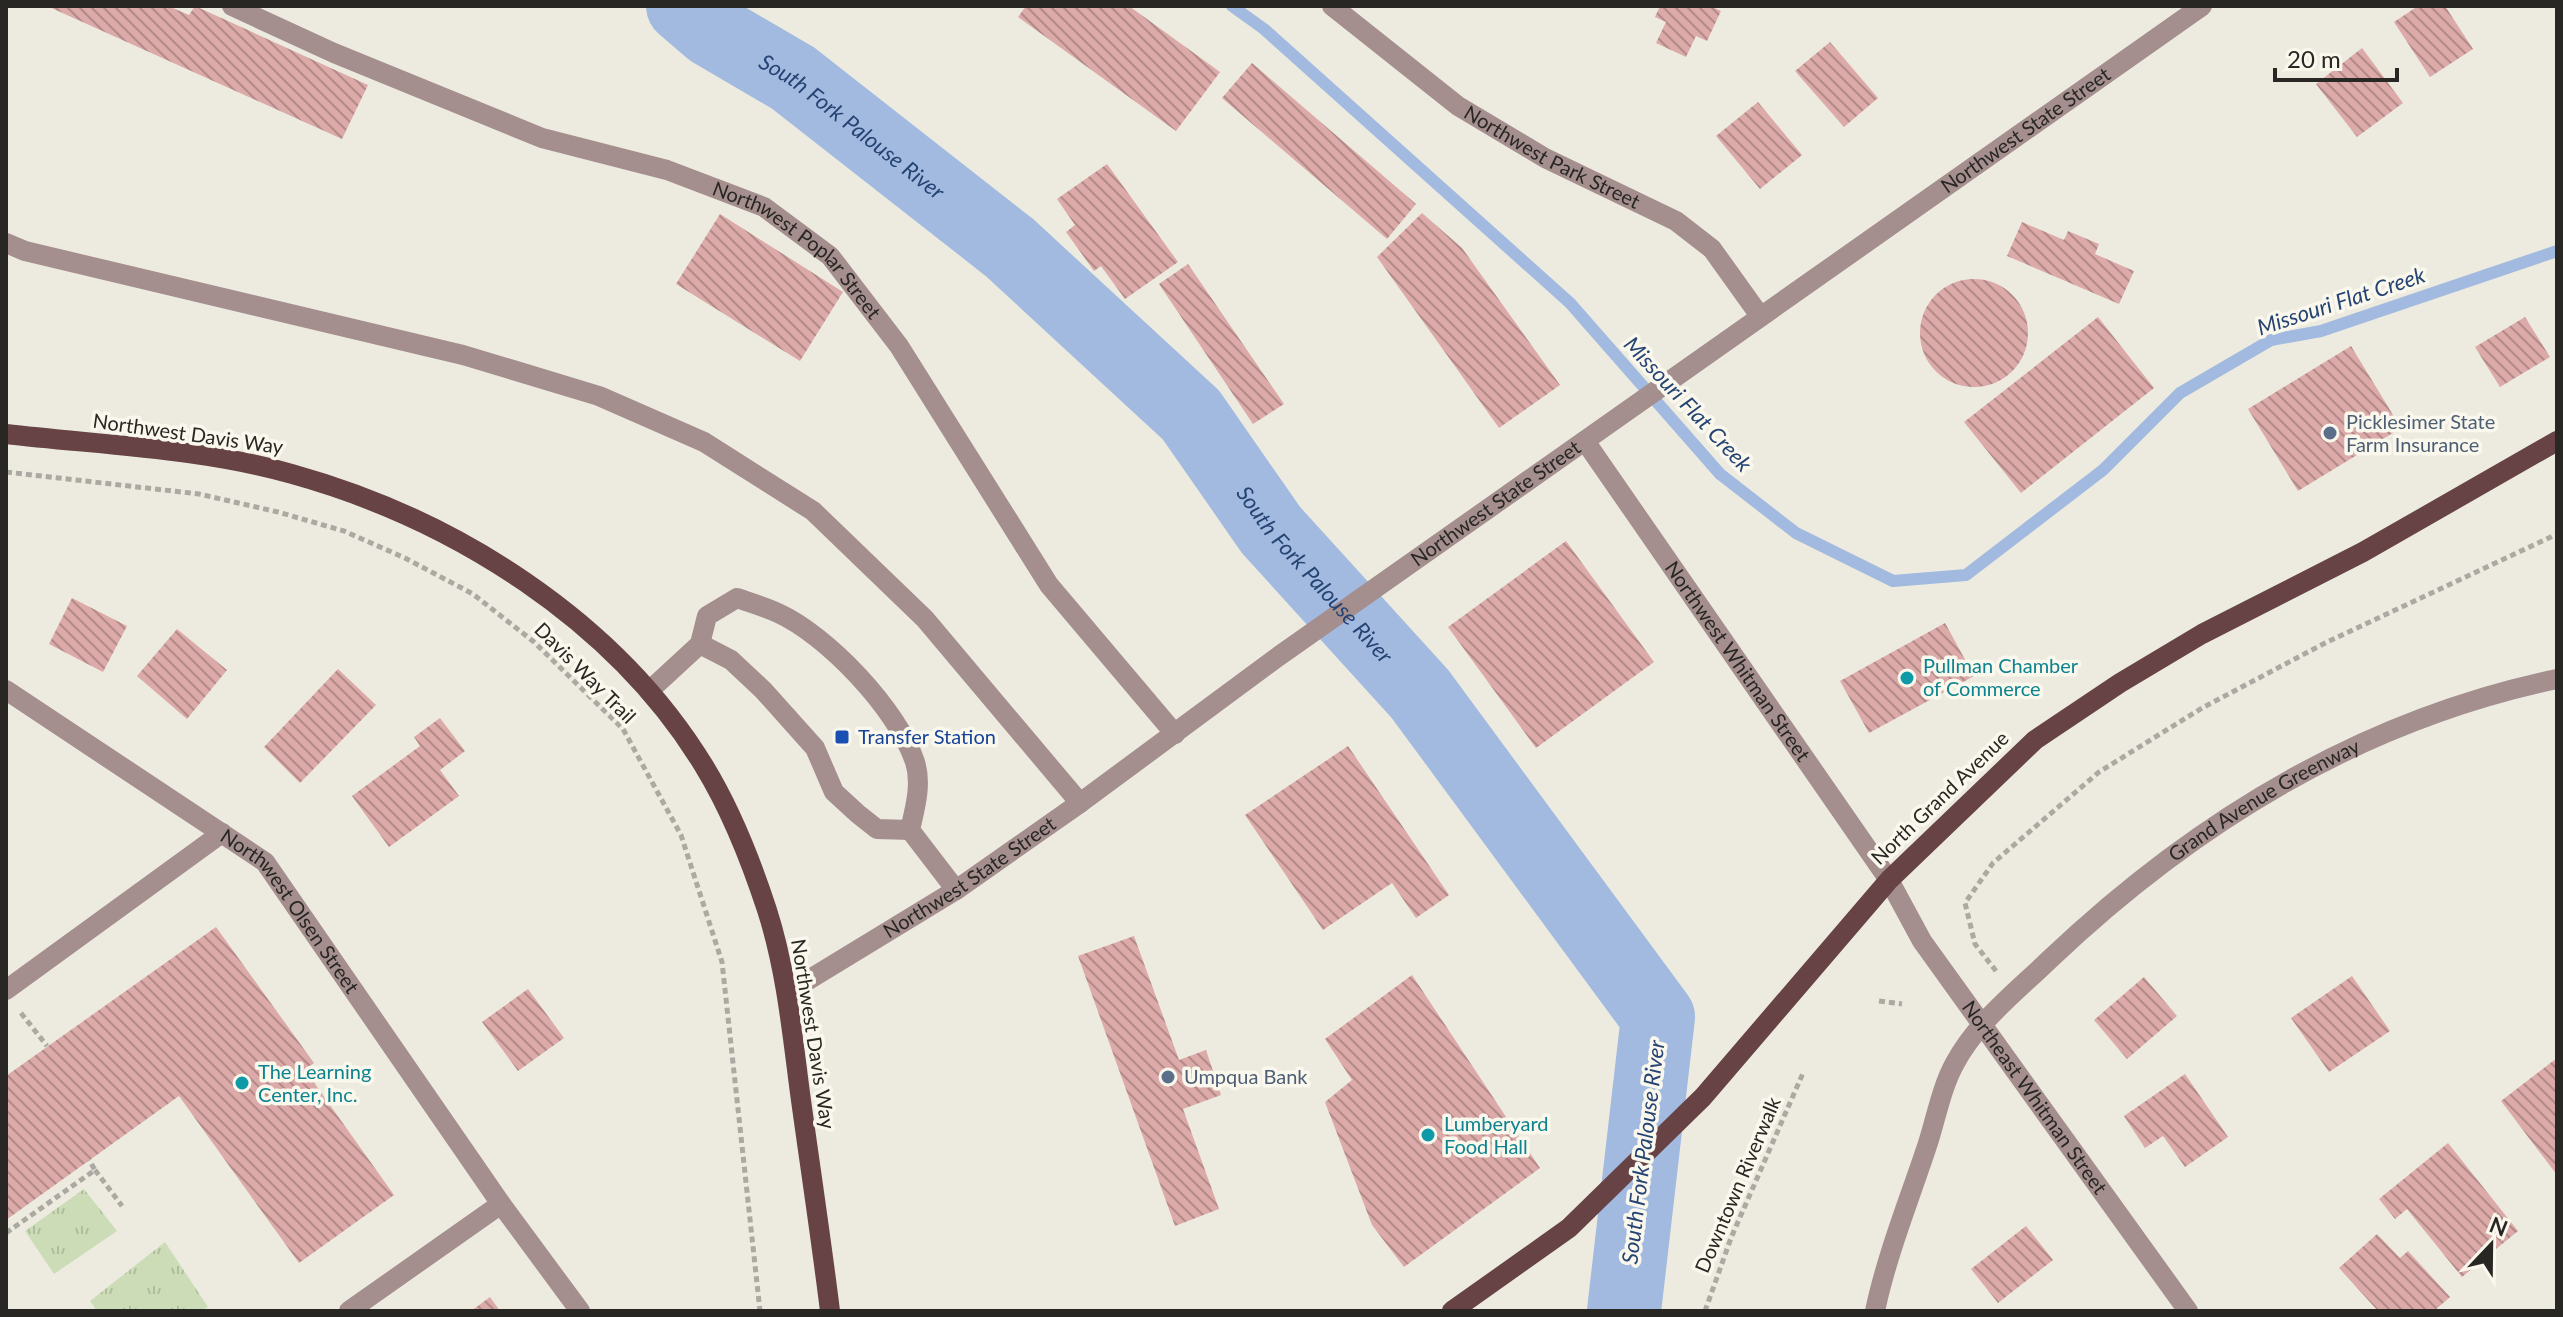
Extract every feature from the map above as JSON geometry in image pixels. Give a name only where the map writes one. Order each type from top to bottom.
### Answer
[{"type":"main road","name":"Northwest Davis Way","points":[[6,434],[210,458],[290,473],[365,498],[434,528],[558,605],[649,691],[704,766],[741,841],[768,913],[787,993],[830,1311]]},
{"type":"main road","name":"North Grand Avenue","points":[[1452,1311],[1569,1228],[1703,1097],[1889,880],[2035,740],[2120,683],[2202,634],[2363,552],[2557,441]]},
{"type":"street","name":"Northwest Poplar Street","points":[[232,6],[334,53],[542,138],[667,170],[764,207],[830,256],[899,346],[1049,585],[1175,734]]},
{"type":"street","name":"Northwest Park Street","points":[[1332,6],[1458,106],[1545,158],[1676,221],[1712,249],[1760,316]]},
{"type":"street","name":"Northwest State Street","points":[[787,993],[956,890],[1279,656],[2202,6]]},
{"type":"street","points":[[6,243],[25,251],[463,355],[599,396],[704,442],[813,511],[925,619],[1080,803]]},
{"type":"street","name":"Northwest Whitman Street","points":[[1585,441],[1889,880]]},
{"type":"street","points":[[649,691],[700,644],[707,616],[737,598],[780,613],[826,644],[894,721],[915,763],[918,793],[910,830],[956,890]]},
{"type":"street","points":[[700,644],[731,660],[763,690],[815,748],[834,792],[858,814],[877,829],[910,830]]},
{"type":"street","name":"Grand Avenue Greenway","points":[[1875,1311],[1954,1064],[1982,1024],[2089,922],[2165,860],[2275,785],[2404,723],[2501,691],[2557,679]]},
{"type":"street","name":"Northwest Olsen Street","points":[[6,690],[265,862],[501,1204],[580,1311]]},
{"type":"street","points":[[6,990],[222,833]]},
{"type":"street","name":"Northeast Whitman Street","points":[[1889,880],[1922,941],[2188,1311]]},
{"type":"street","points":[[349,1311],[501,1204]]},
{"type":"path","name":"Davis Way Trail","points":[[6,472],[199,494],[344,531],[405,558],[473,594],[534,642],[623,729],[681,835],[722,962],[760,1311]]},
{"type":"path","points":[[2014,994],[1975,944],[1965,903],[1993,863],[2033,826],[2099,772],[2202,708],[2327,642],[2557,534]]},
{"type":"path","points":[[1879,1001],[1902,1004]]},
{"type":"path","points":[[25,1018],[47,1046]]},
{"type":"path","name":"Downtown Riverwalk","points":[[1705,1311],[1803,1073]]},
{"type":"path","points":[[89,1160],[122,1206]]},
{"type":"path","points":[[6,1233],[95,1170]]},
{"type":"green space","points":[[84,1189],[117,1231],[54,1274],[25,1231]]},
{"type":"green space","points":[[165,1242],[208,1307],[202,1311],[97,1311],[90,1301]]},
{"type":"building","points":[[47,6],[168,6],[189,15],[195,6],[368,85],[342,139]]},
{"type":"building","points":[[1026,6],[1129,6],[1220,72],[1176,131],[1018,17]]},
{"type":"building","points":[[1660,6],[1710,6],[1721,11],[1707,41],[1696,36],[1686,57],[1656,43],[1666,22],[1655,17]]},
{"type":"building","points":[[2418,6],[2445,6],[2473,49],[2430,77],[2394,22]]},
{"type":"building","points":[[1830,42],[1878,98],[1844,127],[1795,71]]},
{"type":"building","points":[[2362,48],[2403,103],[2357,137],[2316,84]]},
{"type":"building","points":[[1252,63],[1416,204],[1387,239],[1222,98]]},
{"type":"building","points":[[1758,102],[1802,155],[1760,189],[1716,136]]},
{"type":"building","points":[[1107,164],[1178,262],[1125,299],[1101,266],[1094,271],[1066,232],[1075,225],[1057,199]]},
{"type":"building","points":[[1422,213],[1462,248],[1560,385],[1499,428],[1377,257]]},
{"type":"building","points":[[720,214],[843,292],[800,361],[676,284]]},
{"type":"building","points":[[2022,222],[2064,240],[2068,231],[2099,244],[2095,254],[2134,271],[2119,304],[2007,256]]},
{"type":"building","points":[[1188,264],[1284,404],[1253,424],[1159,284]]},
{"type":"building","points":[[1974,279],[1995,283],[2012,295],[2024,312],[2028,333],[2024,354],[2012,371],[1995,383],[1974,387],[1953,383],[1936,371],[1924,354],[1920,333],[1924,312],[1936,295],[1953,283]]},
{"type":"building","points":[[2098,317],[2154,388],[2021,493],[1964,422]]},
{"type":"building","points":[[2525,317],[2550,357],[2500,387],[2475,347]]},
{"type":"building","points":[[2351,346],[2401,428],[2298,491],[2248,409]]},
{"type":"building","points":[[1566,541],[1654,662],[1536,748],[1448,627]]},
{"type":"building","points":[[72,598],[127,626],[103,672],[49,644]]},
{"type":"building","name":"Pullman Chamber of Commerce","points":[[1945,623],[1974,676],[1869,733],[1840,681]]},
{"type":"building","points":[[177,629],[227,670],[187,719],[137,676]]},
{"type":"building","points":[[338,669],[376,705],[300,783],[264,747]]},
{"type":"building","points":[[440,718],[465,751],[440,770],[459,796],[389,847],[352,796],[420,746],[414,737]]},
{"type":"building","points":[[1348,746],[1449,895],[1416,918],[1392,883],[1323,930],[1245,815]]},
{"type":"building","name":"The Learning Center, Inc.","points":[[216,927],[314,1063],[305,1070],[394,1195],[299,1263],[179,1096],[6,1220],[6,1076]]},
{"type":"building","name":"Umpqua Bank","points":[[1134,936],[1179,1060],[1206,1050],[1221,1095],[1183,1109],[1219,1209],[1175,1226],[1078,956]]},
{"type":"building","name":"Lumberyard Food Hall","points":[[1412,975],[1540,1168],[1404,1267],[1372,1225],[1325,1102],[1352,1080],[1325,1039]]},
{"type":"building","points":[[2352,976],[2390,1031],[2329,1072],[2291,1018]]},
{"type":"building","points":[[2144,977],[2177,1016],[2127,1059],[2094,1020]]},
{"type":"building","points":[[528,989],[564,1038],[518,1071],[482,1022]]},
{"type":"building","points":[[2557,1058],[2557,1175],[2501,1101]]},
{"type":"building","points":[[2185,1074],[2228,1137],[2185,1167],[2163,1136],[2145,1148],[2124,1116]]},
{"type":"building","points":[[2448,1143],[2518,1231],[2462,1277],[2407,1209],[2395,1219],[2379,1199]]},
{"type":"building","points":[[2026,1226],[2053,1260],[1998,1303],[1971,1269]]},
{"type":"building","points":[[2377,1234],[2400,1258],[2408,1251],[2450,1297],[2434,1311],[2378,1311],[2339,1268]]},
{"type":"building","points":[[490,1297],[500,1311],[471,1311]]},
{"type":"waterway","name":"South Fork Palouse River","points":[[683,6],[711,30],[793,78],[1010,248],[1191,415],[1271,530],[1420,694],[1658,1017],[1624,1311]]},
{"type":"waterway","name":"Missouri Flat Creek","points":[[1232,6],[1264,29],[1570,303],[1720,474],[1796,533],[1893,581],[1966,575],[2103,470],[2180,393],[2271,340],[2321,331],[2557,251]]},
{"type":"place","name":"Picklesimer State Farm Insurance","points":[[2330,433]]},
{"type":"place","name":"Pullman Chamber of Commerce","points":[[1907,678]]},
{"type":"place","name":"Transfer Station","points":[[842,737]]},
{"type":"place","name":"Umpqua Bank","points":[[1168,1077]]},
{"type":"place","name":"The Learning Center, Inc.","points":[[242,1083]]},
{"type":"place","name":"Lumberyard Food Hall","points":[[1428,1135]]}]
